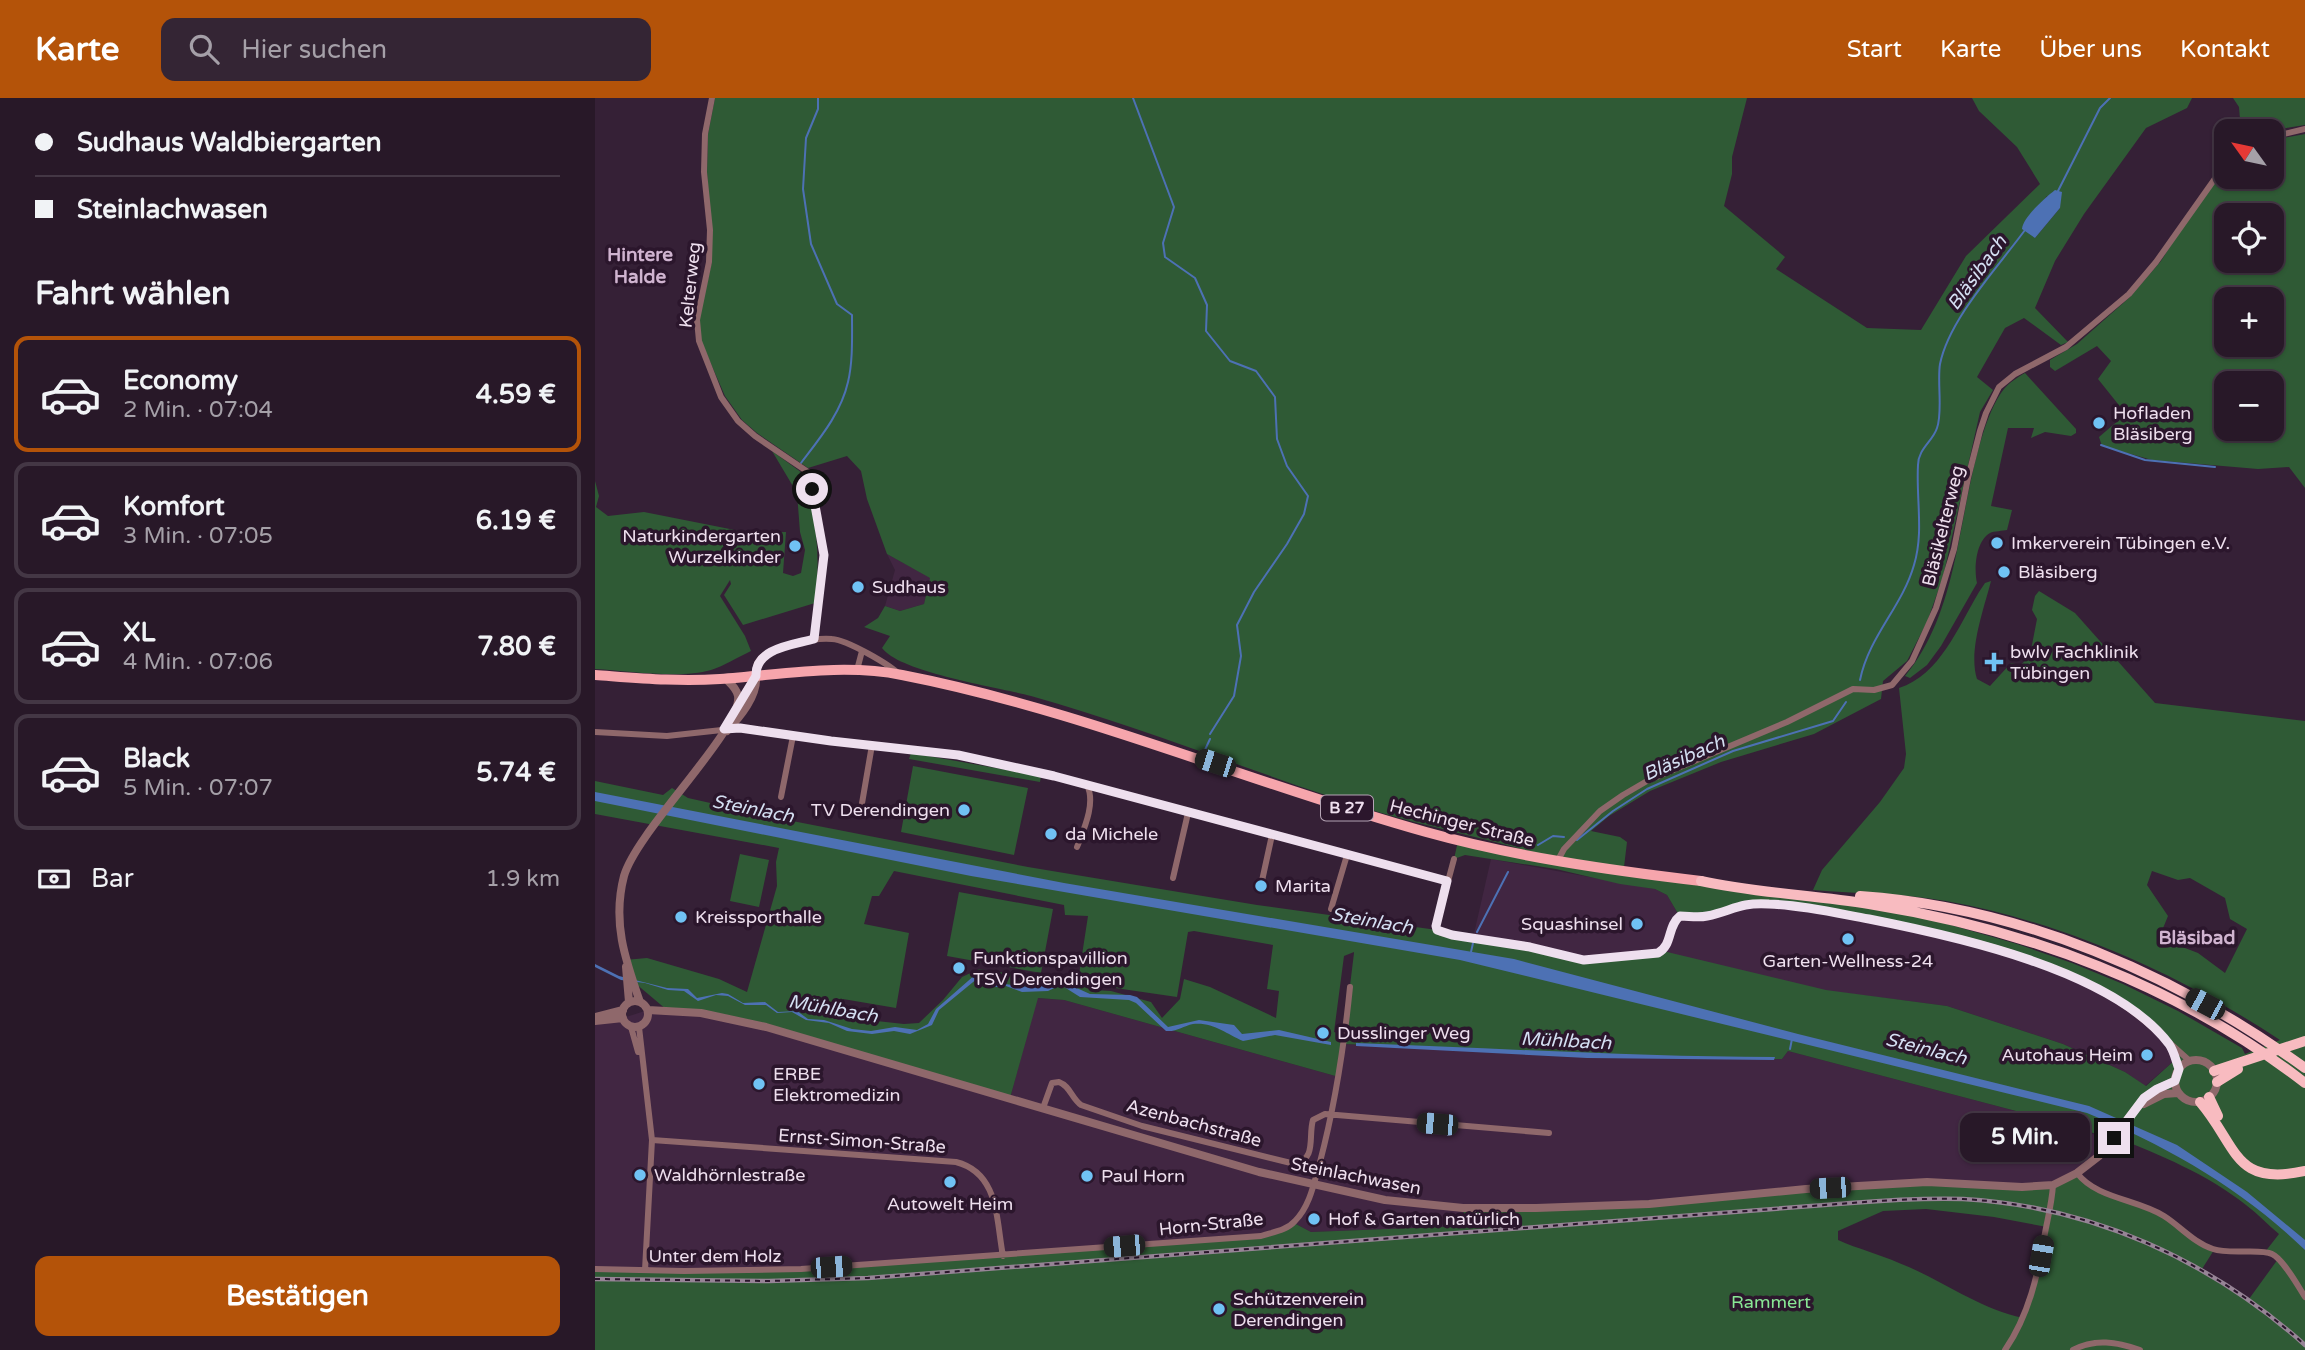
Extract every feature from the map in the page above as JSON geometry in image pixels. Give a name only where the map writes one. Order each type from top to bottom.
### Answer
[{"type":"highway","name":"B 27","points":[[1701,881],[1911,901],[1980,914],[2068,942],[2138,970],[2205,1004],[2305,1068]]},
{"type":"highway","name":"B 27","points":[[1701,881],[1893,908],[2007,934],[2132,980],[2195,1011],[2248,1043],[2305,1083]]},
{"type":"highway","points":[[2215,1076],[2305,1043]]},
{"type":"highway","points":[[2204,1100],[2248,1160],[2270,1171],[2283,1170],[2305,1162]]},
{"type":"highway","points":[[2204,1100],[2236,1154],[2256,1172],[2269,1176],[2305,1171]]},
{"type":"main road","name":"Hechinger Straße","points":[[595,675],[675,680],[857,670],[900,675],[1085,721],[1339,806],[1427,832],[1516,854],[1701,881]]},
{"type":"street","name":"Kelterweg","points":[[712,98],[705,134],[704,172],[710,230],[709,262],[697,320],[699,341],[721,397],[738,421],[755,436],[808,472],[824,555],[814,639]]},
{"type":"street","points":[[2284,133],[2305,129]]},
{"type":"street","name":"Bläsikelterweg","points":[[1558,860],[1564,849],[1600,811],[1647,781],[1800,716],[1853,690],[1874,690],[1892,685],[1912,661],[1936,608],[1954,549],[1980,431],[1999,387],[2014,374],[2066,347],[2129,294],[2156,262],[2214,180]]},
{"type":"street","name":"Hechinger Straße","points":[[756,676],[755,666],[760,658],[790,645],[814,639],[833,639],[862,651],[891,666],[900,675]]},
{"type":"street","points":[[857,670],[862,651]]},
{"type":"street","points":[[727,728],[756,676]]},
{"type":"street","points":[[635,1027],[646,1022],[648,1010],[631,986],[624,956],[619,922],[624,876],[635,851],[651,827],[751,699],[756,676]]},
{"type":"street","points":[[726,679],[734,687],[738,698],[736,708]]},
{"type":"street","points":[[595,732],[667,736],[727,728],[958,755],[1087,785],[1447,881]]},
{"type":"street","points":[[781,797],[793,736]]},
{"type":"street","points":[[860,815],[872,745]]},
{"type":"street","points":[[1077,847],[1089,807],[1090,793],[1087,785]]},
{"type":"street","points":[[1173,878],[1188,813]]},
{"type":"street","points":[[1260,890],[1272,835]]},
{"type":"street","points":[[1331,909],[1347,855]]},
{"type":"street","points":[[1454,859],[1436,926],[1441,933],[1530,947],[1584,960],[1663,951],[1673,924],[1680,916],[1706,916],[1749,904],[1790,906],[1914,927],[1973,942],[2067,975],[2127,1007],[2146,1021],[2169,1045],[2190,1061],[2203,1062],[2215,1076],[2215,1090],[2204,1100],[2189,1101],[2178,1093],[2175,1081],[2179,1069],[2190,1061]]},
{"type":"street","points":[[597,1019],[620,1014],[629,1002],[631,986]]},
{"type":"street","points":[[1314,1186],[1337,1092],[1350,987]]},
{"type":"street","points":[[629,1002],[640,1002]]},
{"type":"street","name":"Steinlachwasen","points":[[648,1010],[701,1013],[754,1024],[1314,1186],[1426,1205],[1536,1208],[1649,1204],[1927,1182],[2022,1187],[2053,1185],[2077,1173],[2099,1156],[2150,1093],[2175,1081]]},
{"type":"street","points":[[620,1014],[635,1027],[652,1140],[645,1270]]},
{"type":"street","points":[[2169,1045],[2179,1069]]},
{"type":"street","name":"Azenbachstraße","points":[[1042,1108],[1052,1083],[1056,1081],[1063,1083],[1075,1101],[1081,1105],[1142,1126],[1295,1164],[1306,1159],[1310,1152],[1313,1120],[1321,1115],[1332,1115]]},
{"type":"street","name":"Steinlachwasen","points":[[2136,1111],[2160,1095],[2178,1093]]},
{"type":"street","points":[[1332,1115],[1549,1133]]},
{"type":"street","name":"Ernst-Simon-Straße","points":[[652,1140],[967,1164],[977,1170],[990,1187],[1003,1256]]},
{"type":"street","points":[[2077,1173],[2091,1186],[2163,1215],[2214,1250],[2239,1254],[2272,1254],[2279,1259],[2305,1297]]},
{"type":"street","points":[[2005,1350],[2019,1329],[2034,1288],[2053,1185]]},
{"type":"street","name":"Horn-Straße","points":[[1003,1256],[1261,1236],[1286,1229],[1294,1223],[1314,1186]]},
{"type":"street","name":"Unter dem Holz","points":[[595,1269],[684,1272],[801,1269],[1003,1256]]},
{"type":"street","points":[[2073,1350],[2086,1343],[2104,1342],[2140,1350]]},
{"type":"shaded area","points":[[887,554],[931,578],[924,604],[900,611],[885,606],[895,570]]},
{"type":"shaded area","points":[[1491,859],[1655,889],[1667,895],[1680,917],[1769,904],[1914,927],[2032,961],[2113,998],[2170,1045],[2176,1059],[2145,1086],[2125,1072],[2063,1044],[1947,1006],[1584,960],[1473,938]]},
{"type":"shaded area","points":[[1037,998],[1064,1000],[1339,1077],[1343,1044],[1694,1059],[1782,1059],[1788,1051],[2058,1122],[2113,1141],[2063,1181],[1649,1204],[1463,1209],[1465,1226],[1311,1232],[1294,1223],[1261,1236],[801,1269],[595,1269],[595,1021],[623,1018],[648,1010],[701,1013],[1010,1098]]},
{"type":"green space","name":"Rammert","points":[[715,98],[1747,98],[1732,157],[1732,174],[1724,206],[1785,257],[1776,269],[1867,328],[1921,330],[1966,256],[2040,184],[2017,147],[1979,111],[1972,98],[2192,98],[2187,108],[2146,128],[2084,214],[2055,261],[2035,308],[2068,342],[2061,345],[2024,318],[2005,328],[1977,377],[1993,390],[1980,412],[1943,577],[1927,622],[1907,661],[1883,681],[1881,699],[1814,734],[1721,762],[1650,791],[1609,816],[1591,831],[1620,837],[1627,842],[1624,867],[1916,915],[2017,944],[2123,984],[2178,1011],[2242,1048],[2245,1054],[2280,1040],[2202,993],[2077,937],[1990,910],[1946,901],[1813,890],[1822,870],[1880,802],[1904,768],[1906,754],[1899,688],[1913,682],[1937,661],[1985,583],[1991,581],[1974,656],[1977,679],[1990,686],[2011,663],[2021,665],[2030,655],[2037,619],[2032,610],[2039,591],[2075,613],[2155,703],[2305,721],[2305,1350],[595,1350],[595,1269],[801,1269],[1261,1236],[1294,1223],[1311,1232],[1465,1226],[1463,1208],[1536,1208],[1927,1182],[2039,1187],[2077,1173],[2091,1186],[2163,1215],[2214,1250],[2202,1269],[2249,1299],[2278,1259],[2265,1252],[2279,1234],[2250,1208],[2199,1175],[2149,1151],[2115,1137],[2106,1137],[1788,1051],[1782,1059],[1694,1059],[1344,1044],[1339,1077],[1064,1000],[1038,998],[1010,1098],[766,1027],[667,1010],[635,983],[625,960],[647,958],[719,979],[747,992],[777,886],[776,862],[779,848],[595,814],[595,781],[663,795],[672,788],[688,798],[777,818],[1028,867],[1257,905],[1437,930],[1584,960],[1663,951],[1826,990],[1947,1006],[2063,1044],[2125,1072],[2146,1086],[2176,1059],[2169,1045],[2146,1021],[2067,975],[1973,941],[1836,913],[1749,903],[1713,914],[1680,917],[1667,895],[1655,889],[1556,869],[1465,855],[1454,859],[1458,841],[1552,858],[1378,812],[1075,709],[929,672],[893,657],[882,648],[890,636],[864,627],[878,618],[885,606],[900,611],[924,604],[930,578],[887,554],[867,499],[861,471],[847,456],[808,468],[742,420],[725,396],[701,341],[699,319],[712,261],[707,172],[708,134]],"holes":[[[2047,196],[2060,208],[2035,238],[2036,210]],[[894,871],[1064,905],[1065,915],[1088,916],[1078,981],[1065,975],[1052,974],[1047,979],[979,969],[962,977],[919,1023],[849,1018],[839,1014],[843,999],[896,1008],[909,933],[864,924],[872,896],[879,896]],[[2152,871],[2178,880],[2190,878],[2225,898],[2230,919],[2247,929],[2225,973],[2198,953],[2159,938],[2168,916],[2147,885]],[[1188,932],[1273,945],[1267,989],[1279,991],[1276,1018],[1210,987],[1184,979],[1180,999],[1162,1018],[1151,1002],[1111,991],[1094,990],[1081,983],[1177,997]],[[1354,952],[1344,1035],[1334,1032],[1344,956]],[[1926,1209],[2047,1227],[2023,1318],[1991,1308],[1915,1270],[1838,1240],[1838,1231],[1883,1211]]]},
{"type":"green space","points":[[2233,98],[2305,98],[2305,125],[2284,128],[2284,119],[2240,119],[2239,107]]},
{"type":"green space","points":[[2305,134],[2305,488],[2289,467],[2258,469],[2152,460],[2102,446],[2099,437],[2126,414],[2098,379],[2111,361],[2097,346],[2055,371],[2050,367],[2050,360],[2077,344],[2130,297],[2161,261],[2214,184],[2214,189],[2284,189],[2284,138]]},
{"type":"green space","points":[[2025,373],[2076,429],[2076,433],[2071,436],[2045,432],[2031,438],[2034,428],[2008,428],[1991,506],[2012,510],[2007,530],[1990,533],[1981,543],[1976,564],[1977,583],[1941,646],[1927,665],[1910,678],[1905,676],[1930,637],[1946,594],[1986,425],[2004,389]]},
{"type":"green space","points":[[772,451],[805,475],[816,539],[818,569],[815,603],[743,625],[724,595],[731,584],[730,580],[720,596],[745,636],[751,651],[716,668],[698,673],[654,674],[595,669],[595,481],[599,496],[596,507],[608,516],[644,512],[750,533],[786,532],[783,573],[793,576],[801,573],[805,550],[800,532],[797,493]]},
{"type":"green space","points":[[911,753],[1041,776],[1040,782],[909,759]]},
{"type":"green space","name":"TV Derendingen","points":[[913,766],[1028,788],[1014,855],[901,832]]},
{"type":"green space","points":[[740,854],[769,860],[759,907],[730,901]]},
{"type":"green space","points":[[959,892],[1053,909],[1041,973],[947,956]]},
{"type":"water","name":"Bläsibach","points":[[2055,190],[2062,192],[2060,208],[2035,238],[2022,229],[2023,224],[2035,208]]},
{"type":"water","points":[[595,792],[1064,883],[1514,959],[1798,1034],[2089,1106],[2177,1145],[2247,1192],[2305,1240],[2305,1250],[2256,1208],[2202,1171],[2146,1140],[2087,1113],[1460,960],[971,876],[595,801]]},
{"type":"water","points":[[595,964],[619,976],[667,988],[688,989],[697,998],[722,993],[728,994],[743,1003],[765,1002],[778,1012],[797,1011],[808,1019],[824,1020],[852,1029],[871,1031],[895,1027],[917,1030],[928,1024],[936,1009],[976,974],[995,982],[1014,985],[1036,986],[1059,980],[1090,994],[1130,995],[1137,997],[1168,1027],[1199,1020],[1234,1025],[1242,1034],[1279,1030],[1331,1042],[1331,1045],[1275,1035],[1243,1041],[1214,1027],[1200,1024],[1166,1031],[1136,1003],[1129,1000],[1080,997],[1061,985],[1048,991],[1022,992],[1006,986],[996,987],[978,978],[939,1010],[932,1025],[910,1034],[894,1031],[872,1034],[847,1031],[829,1023],[806,1020],[792,1012],[777,1013],[766,1005],[745,1005],[728,996],[716,995],[698,1001],[684,991],[621,980],[595,967]]},
{"type":"water","points":[[1356,1043],[1618,1054],[1775,1057],[1774,1060],[1587,1058],[1356,1046]]},
{"type":"waterway","points":[[801,463],[829,425],[845,393],[852,349],[852,315],[837,304],[811,244],[803,189],[806,138],[818,109],[818,98]]},
{"type":"waterway","points":[[1133,98],[1174,207],[1163,243],[1165,257],[1195,278],[1207,305],[1206,331],[1230,361],[1256,371],[1275,397],[1277,439],[1287,466],[1308,496],[1304,514],[1254,592],[1237,625],[1241,656],[1234,696],[1210,734]]},
{"type":"waterway","name":"Bläsibach","points":[[2058,191],[2100,108],[2110,98]]},
{"type":"waterway","name":"Bläsibach","points":[[1860,680],[1871,649],[1902,594],[1914,565],[1919,528],[1919,459],[1939,421],[1939,371],[1945,347],[1964,312],[2025,230]]},
{"type":"waterway","points":[[2101,445],[2145,460],[2215,467]]},
{"type":"waterway","name":"Bläsibach","points":[[1577,840],[1613,811],[1647,789],[1733,751],[1833,721],[1846,702]]},
{"type":"waterway","points":[[1204,752],[1210,739]]},
{"type":"waterway","name":"Bläsibach","points":[[1538,845],[1553,836],[1564,837]]},
{"type":"waterway","name":"Bläsibach","points":[[1477,932],[1508,872]]},
{"type":"waterway","name":"Bläsibach","points":[[1471,952],[1473,943]]},
{"type":"waterway","name":"Mühlbach","points":[[1790,1049],[1792,1039]]},
{"type":"railway","points":[[595,1279],[769,1281],[868,1278],[1865,1202],[1963,1199],[2011,1204],[2057,1213],[2146,1243],[2189,1263],[2229,1287],[2305,1345]]},
{"type":"place","name":"Hofladen Bläsiberg","points":[[2099,423]]},
{"type":"place","name":"Imkerverein Tübingen e.V.","points":[[1997,543]]},
{"type":"place","name":"Naturkindergarten Wurzelkinder","points":[[795,546]]},
{"type":"place","name":"Bläsiberg","points":[[2004,572]]},
{"type":"place","name":"Sudhaus","points":[[858,587]]},
{"type":"place","name":"bwlv Fachklinik Tübingen","points":[[1994,662]]},
{"type":"place","name":"TV Derendingen","points":[[964,810]]},
{"type":"place","name":"da Michele","points":[[1051,834]]},
{"type":"place","name":"Marita","points":[[1261,886]]},
{"type":"place","name":"Kreissporthalle","points":[[681,917]]},
{"type":"place","name":"Squashinsel","points":[[1637,924]]},
{"type":"place","name":"Garten-Wellness-24","points":[[1848,939]]},
{"type":"place","name":"Funktionspavillion TSV Derendingen","points":[[959,968]]},
{"type":"place","name":"Dusslinger Weg","points":[[1323,1033]]},
{"type":"place","name":"Autohaus Heim","points":[[2147,1055]]},
{"type":"place","name":"ERBE Elektromedizin","points":[[759,1084]]},
{"type":"place","name":"Waldhörnlestraße","points":[[640,1175]]},
{"type":"place","name":"Paul Horn","points":[[1087,1176]]},
{"type":"place","name":"Autowelt Heim","points":[[950,1182]]},
{"type":"place","name":"Hof & Garten natürlich","points":[[1314,1219]]},
{"type":"place","name":"Schützenverein Derendingen","points":[[1219,1309]]},
{"type":"district","name":"Hintere Halde","points":[[640,266]]},
{"type":"district","name":"Bläsibad","points":[[2197,938]]},
{"type":"route","points":[[812,489],[824,555],[814,639],[790,645],[760,658],[755,666],[756,676],[724,729],[740,728],[958,755],[1054,776],[1447,881],[1436,926],[1441,933],[1530,947],[1567,958],[1584,960],[1658,953],[1666,946],[1673,924],[1680,916],[1706,916],[1742,904],[1790,906],[1836,913],[1914,927],[1973,942],[2032,961],[2113,998],[2146,1021],[2169,1045],[2179,1069],[2175,1081],[2144,1098],[2114,1138]]},
{"type":"water label","name":"Steinlach","points":[[753,809]]},
{"type":"water label","name":"Steinlach","points":[[1372,921]]},
{"type":"water label","name":"Steinlach","points":[[1926,1049]]}]
